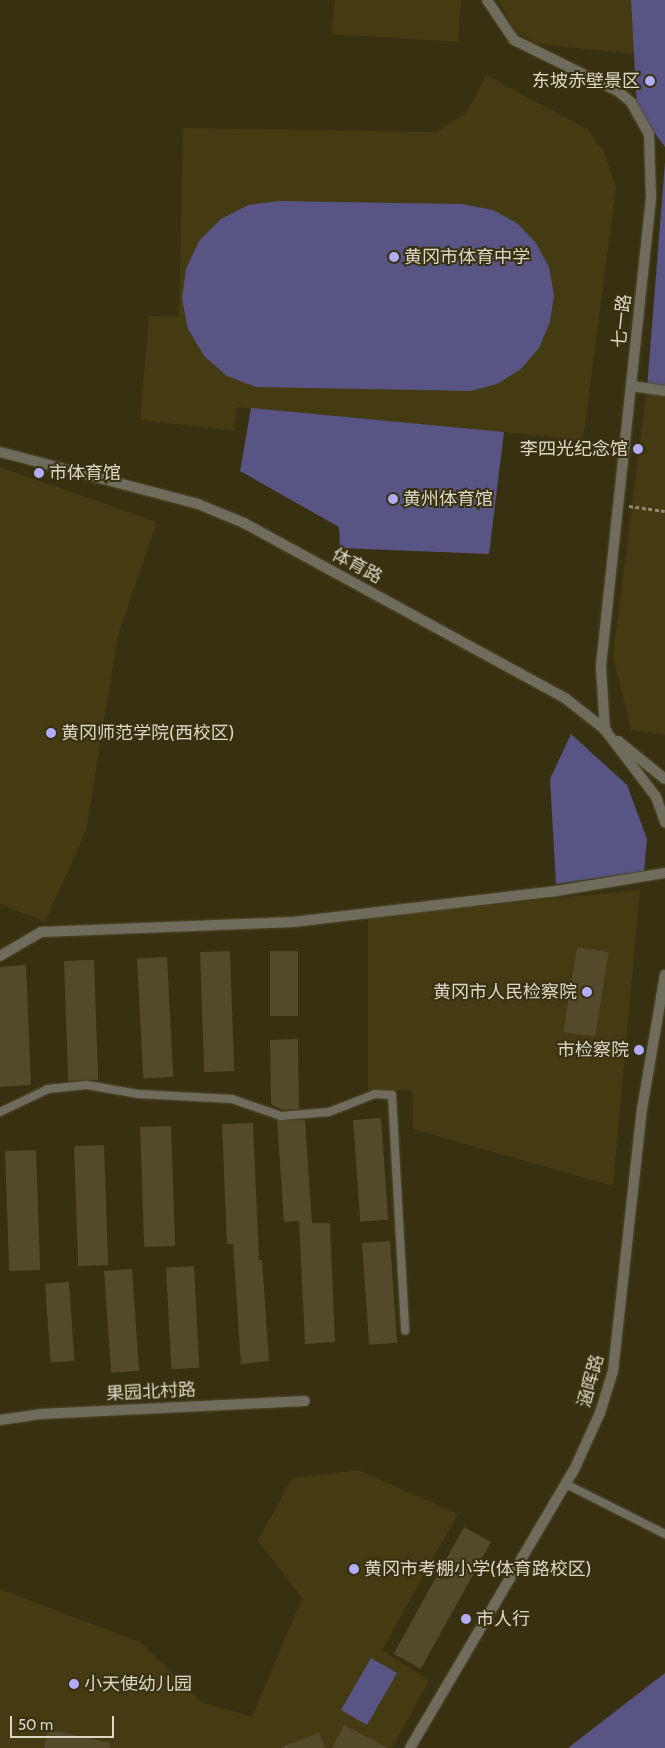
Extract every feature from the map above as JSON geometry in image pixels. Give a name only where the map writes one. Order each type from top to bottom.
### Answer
[{"type":"street","name":"七一路","points":[[488,0],[514,40],[619,92],[631,102],[649,134],[651,198],[601,668],[605,730]]},
{"type":"street","points":[[631,386],[665,391]]},
{"type":"street","name":"体育路","points":[[0,452],[198,504],[244,523],[566,698],[665,780]]},
{"type":"street","points":[[605,730],[656,797],[665,822]]},
{"type":"street","points":[[0,956],[42,932],[293,922],[550,892],[665,873]]},
{"type":"street","name":"涵晖路","points":[[410,1748],[566,1484],[600,1413],[613,1371],[642,1109],[665,975]]},
{"type":"street","name":"果园北村路","points":[[0,1420],[41,1414],[305,1401]]},
{"type":"lane","points":[[0,1112],[48,1089],[87,1085],[138,1094],[232,1099],[281,1116],[329,1112],[375,1094],[392,1095],[405,1331]]},
{"type":"lane","points":[[566,1484],[665,1534]]},
{"type":"path","points":[[618,504],[665,511]]},
{"type":"shaded area","points":[[335,0],[461,0],[458,42],[331,34]]},
{"type":"shaded area","points":[[498,0],[631,0],[634,54],[538,44],[516,32]]},
{"type":"shaded area","name":"东坡赤壁景区","points":[[631,0],[665,0],[665,147],[637,109]]},
{"type":"shaded area","name":"黄冈市体育中学","points":[[486,75],[587,129],[603,150],[616,187],[583,440],[237,407],[234,431],[140,420],[149,316],[179,317],[183,128],[436,132],[467,112]]},
{"type":"shaded area","points":[[665,162],[665,393],[647,388]]},
{"type":"shaded area","points":[[278,201],[462,204],[493,210],[517,223],[536,243],[549,267],[554,295],[550,322],[539,348],[521,369],[497,384],[471,391],[256,387],[227,376],[204,356],[188,329],[182,299],[186,269],[199,241],[221,219],[248,205]]},
{"type":"shaded area","points":[[647,388],[665,393],[665,735],[631,730],[613,655]]},
{"type":"shaded area","name":"黄州体育馆","points":[[251,408],[504,432],[489,554],[340,548],[339,527],[240,471]]},
{"type":"shaded area","name":"黄冈师范学院(西校区)","points":[[0,467],[157,522],[118,635],[86,831],[45,922],[0,904]]},
{"type":"shaded area","points":[[571,734],[627,785],[647,839],[644,871],[556,884],[550,779]]},
{"type":"shaded area","name":"黄冈市人民检察院","points":[[640,890],[613,1186],[413,1129],[412,1090],[368,1091],[368,917]]},
{"type":"shaded area","points":[[358,1470],[458,1514],[382,1650],[429,1681],[392,1748],[0,1748],[0,1589],[140,1642],[201,1702],[252,1717],[302,1598],[258,1541],[292,1478]]},
{"type":"shaded area","points":[[371,1658],[397,1673],[367,1725],[341,1710]]},
{"type":"shaded area","points":[[665,1673],[665,1748],[568,1748]]},
{"type":"building","name":"黄冈市人民检察院","points":[[577,947],[609,952],[595,1037],[564,1032]]},
{"type":"building","points":[[230,951],[234,1071],[204,1072],[200,952]]},
{"type":"building","points":[[270,951],[298,951],[298,1016],[270,1016]]},
{"type":"building","points":[[167,957],[173,1077],[143,1078],[137,959]]},
{"type":"building","points":[[94,960],[98,1080],[68,1081],[64,961]]},
{"type":"building","points":[[26,965],[31,1085],[0,1087],[0,967]]},
{"type":"building","points":[[298,1039],[299,1109],[282,1110],[271,1104],[270,1040]]},
{"type":"building","points":[[381,1118],[388,1220],[360,1222],[353,1120]]},
{"type":"building","points":[[277,1120],[305,1120],[312,1223],[330,1223],[335,1342],[305,1344],[299,1221],[284,1222]]},
{"type":"building","points":[[253,1123],[259,1260],[262,1260],[269,1361],[241,1364],[233,1244],[227,1244],[222,1124]]},
{"type":"building","points":[[171,1126],[175,1246],[144,1247],[140,1127]]},
{"type":"building","points":[[104,1145],[108,1265],[78,1266],[74,1146]]},
{"type":"building","points":[[36,1150],[40,1270],[9,1271],[5,1151]]},
{"type":"building","points":[[390,1241],[397,1343],[369,1345],[362,1243]]},
{"type":"building","points":[[194,1266],[199,1368],[171,1369],[166,1267]]},
{"type":"building","points":[[132,1269],[139,1371],[111,1373],[104,1271]]},
{"type":"building","points":[[69,1282],[75,1361],[51,1362],[45,1284]]},
{"type":"building","points":[[464,1527],[491,1542],[421,1669],[394,1654]]},
{"type":"building","points":[[344,1725],[388,1748],[332,1748]]},
{"type":"building","points":[[48,1729],[110,1743],[110,1748],[44,1748]]},
{"type":"building","points":[[319,1733],[325,1748],[281,1747]]},
{"type":"place","name":"东坡赤壁景区","points":[[650,81]]},
{"type":"place","name":"黄冈市体育中学","points":[[394,257]]},
{"type":"place","name":"李四光纪念馆","points":[[638,449]]},
{"type":"place","name":"市体育馆","points":[[39,473]]},
{"type":"place","name":"黄州体育馆","points":[[393,499]]},
{"type":"place","name":"黄冈师范学院(西校区)","points":[[51,733]]},
{"type":"place","name":"黄冈市人民检察院","points":[[587,992]]},
{"type":"place","name":"市检察院","points":[[639,1050]]},
{"type":"place","name":"黄冈市考棚小学(体育路校区)","points":[[354,1569]]},
{"type":"place","name":"市人行","points":[[466,1619]]},
{"type":"place","name":"小天使幼儿园","points":[[74,1684]]}]
